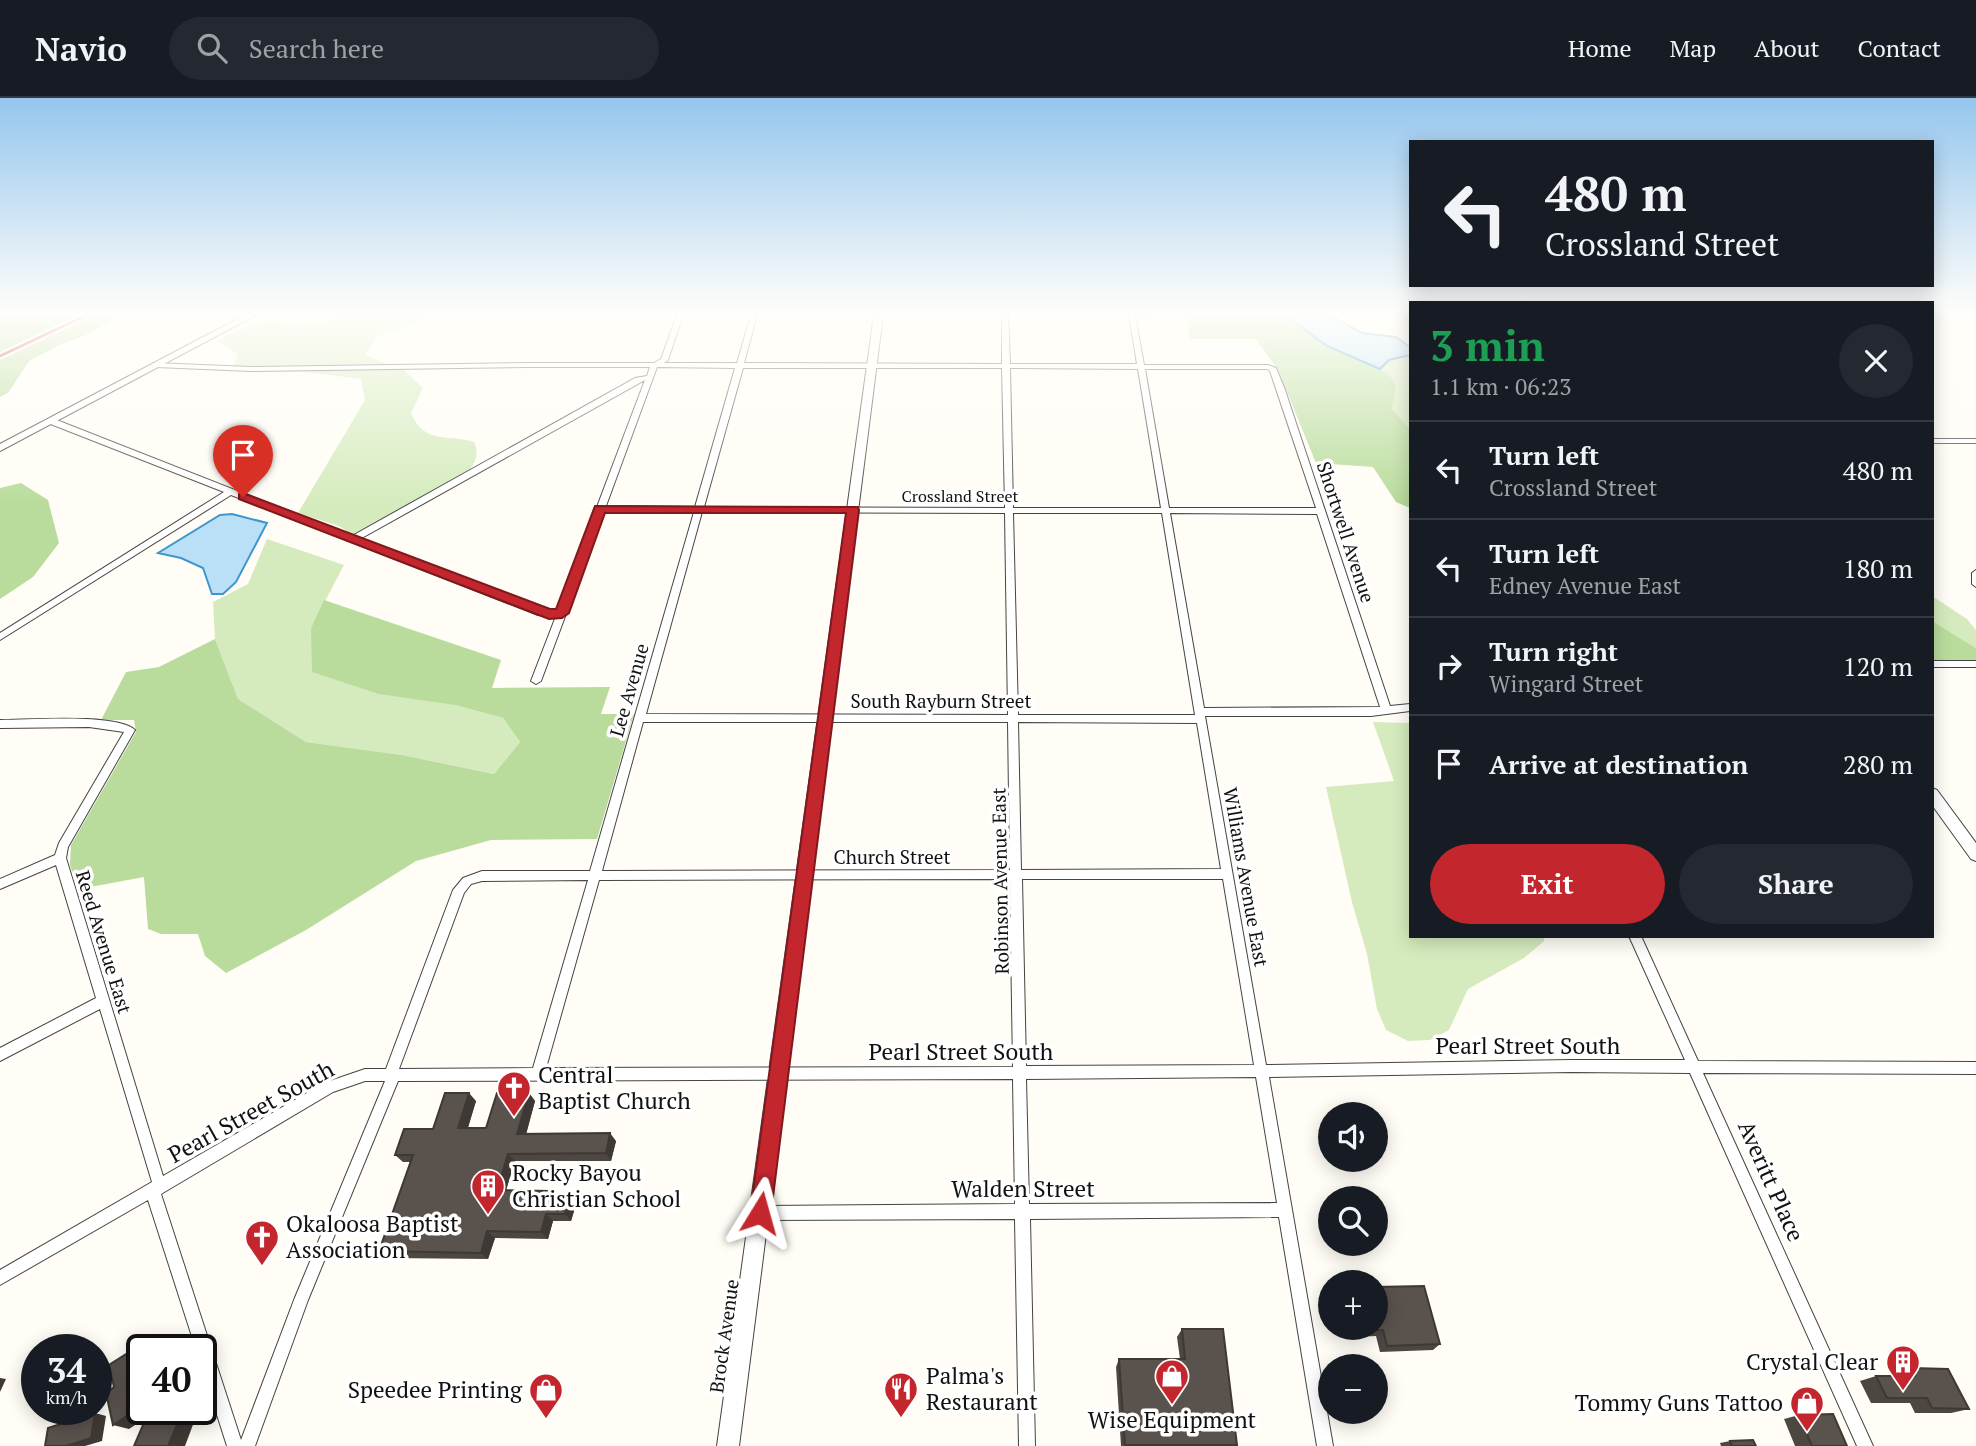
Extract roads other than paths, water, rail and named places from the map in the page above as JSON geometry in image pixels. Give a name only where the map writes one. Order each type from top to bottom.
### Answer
[{"type":"street","points":[[0,448],[132,378]]},
{"type":"street","points":[[352,539],[638,380],[646,378]]},
{"type":"street","points":[[536,681],[650,378]]},
{"type":"street","name":"Lee Avenue","points":[[538,1075],[737,378]]},
{"type":"street","name":"Brock Avenue","points":[[728,1446],[871,378]]},
{"type":"street","name":"Robinson Avenue East","points":[[1006,378],[1027,1446]]},
{"type":"street","name":"Williams Avenue East","points":[[1142,378],[1325,1446]]},
{"type":"street","name":"Shortwell Avenue","points":[[1276,378],[1386,709]]},
{"type":"street","points":[[51,421],[541,613],[562,613]]},
{"type":"street","points":[[1934,441],[1976,441]]},
{"type":"street","points":[[0,637],[230,492]]},
{"type":"street","name":"Crossland Street","points":[[600,509],[1321,511]]},
{"type":"street","points":[[1976,573],[1976,584]]},
{"type":"street","points":[[1934,664],[1976,664]]},
{"type":"street","name":"South Rayburn Street","points":[[639,718],[1014,719],[1359,712],[1409,708]]},
{"type":"street","name":"Reed Avenue East","points":[[0,724],[119,725],[125,726],[130,733],[63,846],[60,858],[156,1189],[235,1446]]},
{"type":"street","points":[[1934,797],[1976,855]]},
{"type":"street","points":[[0,884],[60,858]]},
{"type":"street","name":"Church Street","points":[[391,1077],[459,890],[474,878],[487,875],[595,874],[1228,874]]},
{"type":"street","name":"Averitt Place","points":[[1636,938],[1865,1446]]},
{"type":"street","points":[[0,1055],[103,1001]]},
{"type":"street","name":"Pearl Street South","points":[[0,1278],[329,1087],[365,1075],[391,1077],[1694,1067],[1976,1068]]},
{"type":"street","points":[[247,1446],[301,1300],[391,1077]]},
{"type":"street","name":"Walden Street","points":[[760,1213],[1285,1210]]},
{"type":"water","points":[[232,514],[267,523],[236,582],[223,594],[212,594],[203,568],[181,558],[158,553],[220,515]]},
{"type":"place","name":"Central Baptist Church","points":[[514,1118]]},
{"type":"place","name":"Rocky Bayou Christian School","points":[[488,1216]]},
{"type":"place","name":"Okaloosa Baptist Association","points":[[262,1267]]},
{"type":"place","name":"Crystal Clear","points":[[1903,1392]]},
{"type":"place","name":"Wise Equipment","points":[[1172,1406]]},
{"type":"place","name":"Palma's Restaurant","points":[[901,1419]]},
{"type":"place","name":"Speedee Printing","points":[[546,1420]]},
{"type":"place","name":"Tommy Guns Tattoo","points":[[1807,1433]]}]
